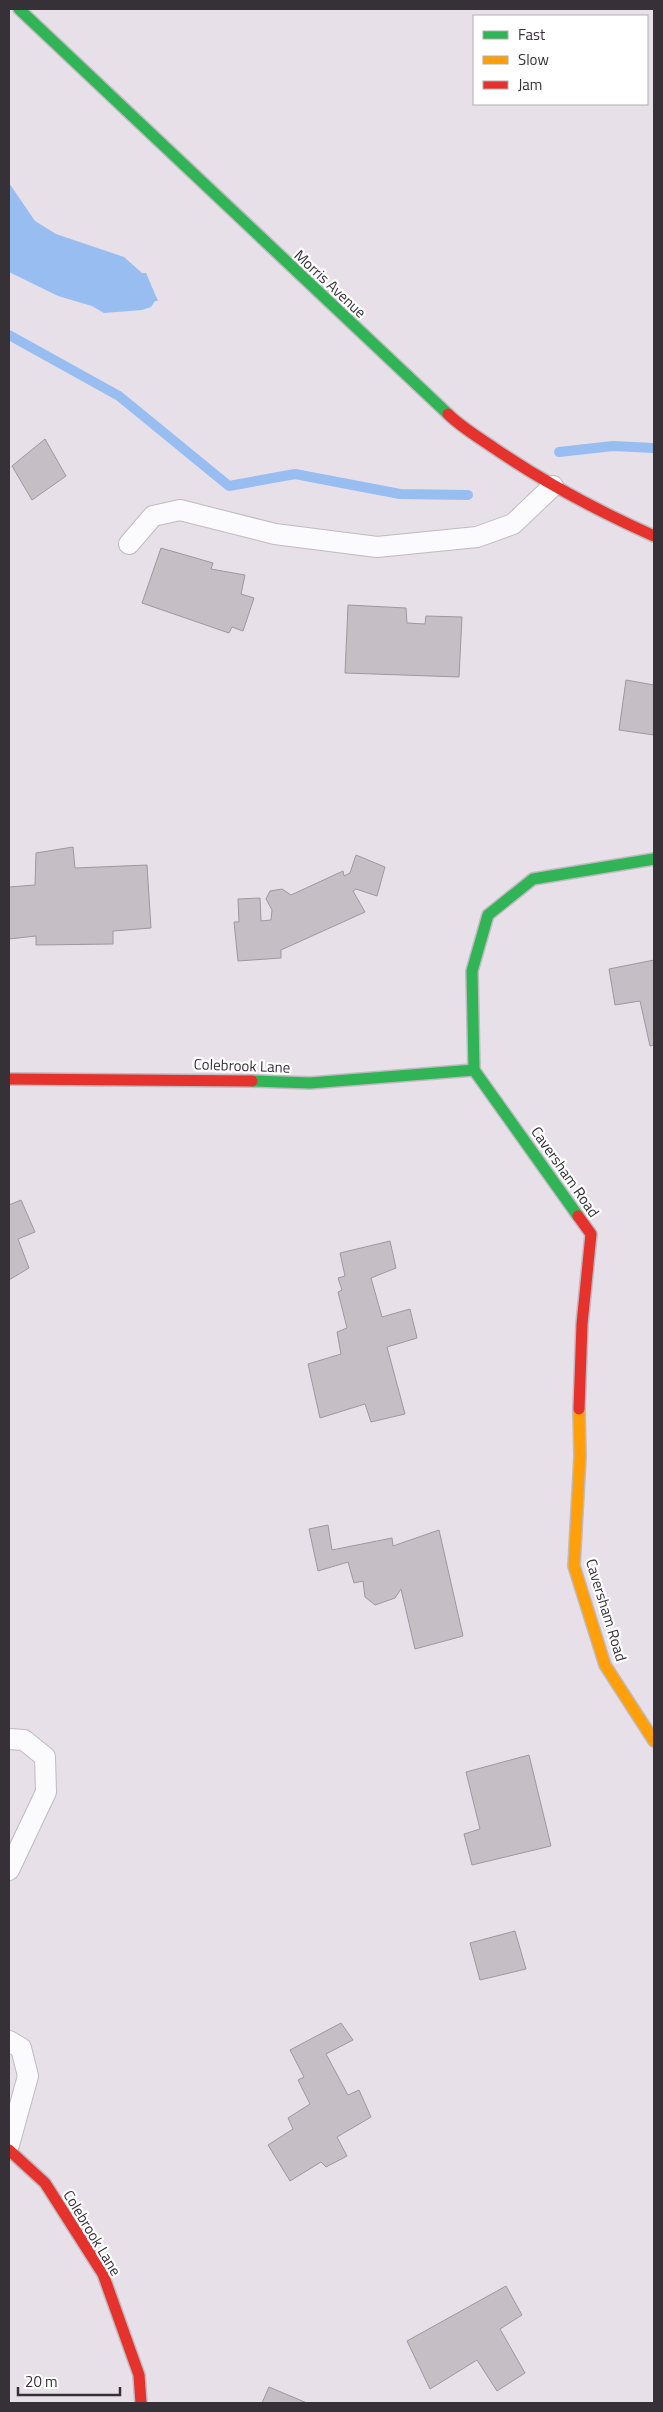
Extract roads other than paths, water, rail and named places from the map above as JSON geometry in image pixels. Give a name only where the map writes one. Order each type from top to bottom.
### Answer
[{"type":"street","name":"Morris Avenue","points":[[19,9],[452,418],[499,452],[552,486],[590,507],[654,536]]},
{"type":"street","points":[[474,1070],[472,971],[488,915],[533,879],[654,859]]},
{"type":"street","name":"Colebrook Lane","points":[[9,1079],[170,1078],[310,1083],[474,1070]]},
{"type":"street","name":"Caversham Road","points":[[474,1070],[590,1234],[579,1385],[580,1456],[574,1566],[605,1665],[654,1741]]},
{"type":"street","name":"Colebrook Lane","points":[[9,2150],[45,2183],[103,2274],[139,2375],[142,2403]]},
{"type":"lane","points":[[129,544],[154,516],[180,510],[275,534],[378,546],[477,537],[513,524],[552,486]]},
{"type":"lane","points":[[9,1739],[24,1740],[45,1758],[46,1792],[9,1870]]},
{"type":"lane","points":[[9,2040],[21,2048],[28,2076],[9,2145]]},
{"type":"water","points":[[9,183],[35,221],[56,234],[124,257],[142,273],[146,273],[158,301],[155,301],[151,307],[142,310],[104,313],[92,306],[58,296],[9,272]]},
{"type":"waterway","points":[[9,335],[119,396],[229,486],[295,474],[400,494],[468,495]]},
{"type":"waterway","points":[[559,452],[613,446],[654,448]]}]
